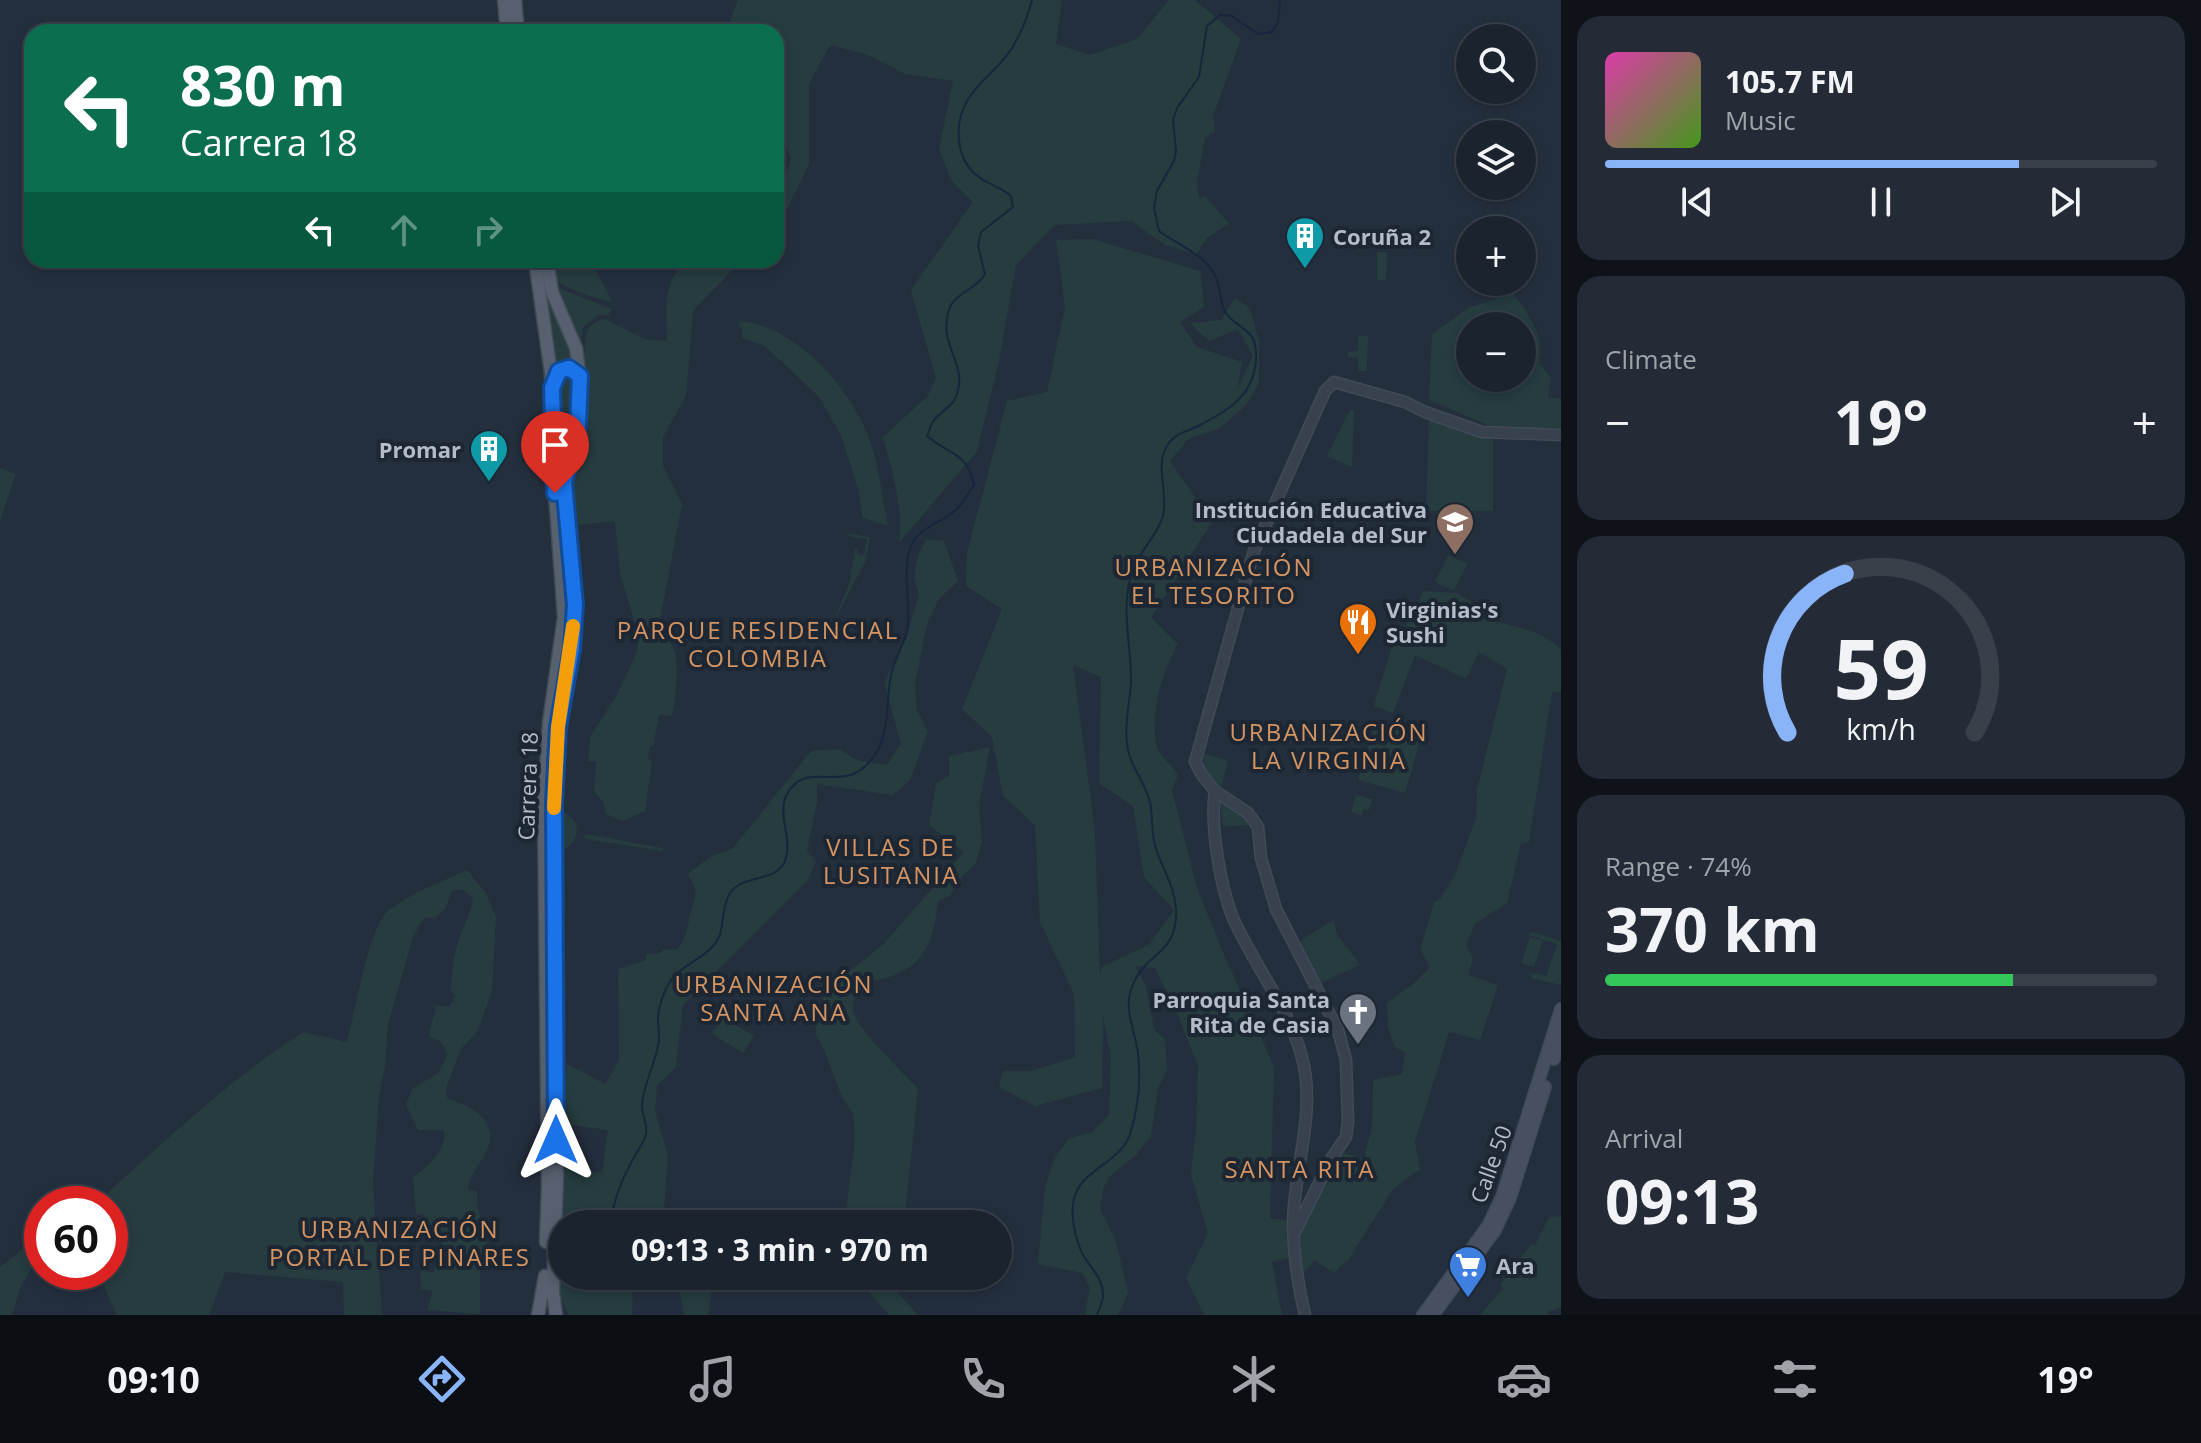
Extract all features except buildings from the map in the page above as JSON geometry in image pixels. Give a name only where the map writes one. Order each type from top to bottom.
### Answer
[{"type":"main road","points":[[504,0],[506,24]]},
{"type":"main road","points":[[515,0],[517,24]]},
{"type":"main road","name":"Carrera 18","points":[[536,268],[552,388],[555,493],[564,617],[549,723],[544,803],[548,1188],[545,1287],[540,1315]]},
{"type":"main road","name":"Carrera 18","points":[[548,268],[557,304],[574,340],[580,376],[580,412],[564,491],[575,605],[572,649],[558,727],[554,803],[557,1177],[554,1315]]},
{"type":"main road","points":[[552,388],[559,371],[572,369],[580,376]]},
{"type":"main road","name":"Calle 50","points":[[1423,1315],[1488,1226],[1502,1197],[1561,1009]]},
{"type":"main road","name":"Calle 50","points":[[1433,1315],[1495,1230],[1510,1198],[1561,1037]]},
{"type":"main road","points":[[540,1315],[554,1315]]},
{"type":"street","points":[[1294,1234],[1331,1159],[1346,1137],[1346,1060],[1338,1030],[1276,909],[1261,858],[1258,827],[1248,813],[1215,791],[1195,762],[1254,551],[1325,391],[1334,382],[1405,402],[1482,432],[1561,435]]},
{"type":"street","points":[[1215,791],[1220,860],[1233,917],[1298,1040],[1304,1068],[1307,1117],[1296,1188],[1294,1234],[1296,1272],[1305,1315]]},
{"type":"green space","points":[[738,0],[1062,0],[1056,44],[1090,55],[1137,39],[1169,0],[1195,0],[1241,39],[1213,116],[1215,132],[1205,138],[1197,182],[1199,198],[1205,196],[1229,224],[1208,237],[1196,254],[1165,245],[1131,221],[1055,225],[1016,265],[999,361],[977,451],[899,543],[899,503],[883,437],[927,397],[936,378],[911,290],[973,202],[951,180],[939,149],[953,81],[905,74],[868,55],[830,45],[809,84],[809,164],[784,214],[784,180],[791,158],[784,143],[784,24],[729,24]]},
{"type":"green space","points":[[1093,239],[1200,271],[1204,307],[1180,322],[1197,347],[1242,362],[1238,388],[1253,356],[1238,329],[1209,341],[1190,323],[1221,320],[1235,298],[1250,309],[1259,342],[1259,384],[1246,405],[1220,428],[1188,439],[1170,461],[1212,522],[1151,618],[1178,644],[1159,692],[1155,718],[1157,748],[1178,775],[1172,790],[1197,888],[1274,1067],[1270,1218],[1289,1221],[1289,1258],[1272,1262],[1282,1315],[1204,1315],[1186,1278],[1208,1233],[1191,1174],[1198,1066],[1155,968],[1135,966],[1146,987],[1154,1029],[1165,1040],[1167,1069],[1158,1089],[1151,1136],[1136,1155],[1109,1177],[1103,1189],[1100,1209],[1116,1241],[1128,1293],[1118,1315],[1085,1315],[1090,1287],[1082,1273],[1038,1264],[1045,1187],[1054,1160],[1069,1138],[1091,1133],[1109,1115],[1111,1057],[1103,1016],[1102,1088],[1035,1106],[999,1087],[1003,1071],[1032,1071],[1075,1057],[1074,994],[1040,922],[1035,825],[1003,796],[992,737],[962,709],[1002,609],[966,586],[967,553],[1007,401],[1047,392],[1065,307],[1056,240]],"holes":[[[1073,665],[1101,677],[1099,783],[1133,806],[1144,877],[1174,910],[1150,944],[1102,967],[1100,977],[1095,831]]]},
{"type":"green space","points":[[1377,252],[1387,252],[1386,280],[1377,280]]},
{"type":"green space","points":[[552,268],[596,268],[612,302],[581,293],[553,278]]},
{"type":"green space","points":[[680,268],[734,268],[693,311],[686,396],[663,437],[663,465],[682,504],[658,631],[671,643],[675,652],[676,690],[672,716],[659,715],[653,746],[650,746],[648,759],[652,760],[645,811],[623,821],[606,814],[603,802],[594,791],[596,762],[588,761],[590,737],[617,695],[637,652],[638,633],[620,574],[615,521],[577,525],[578,520],[571,519],[570,483],[584,377],[585,344],[591,325],[605,319],[644,339],[667,341],[667,297]]},
{"type":"green space","points":[[556,287],[612,309],[608,315],[598,315],[583,327],[580,350]]},
{"type":"green space","points":[[544,288],[567,334],[574,367],[557,372]]},
{"type":"green space","points":[[1514,296],[1526,312],[1463,312],[1470,307]]},
{"type":"green space","points":[[1456,317],[1456,392],[1536,392],[1536,331],[1540,344],[1539,363],[1551,378],[1548,397],[1561,399],[1561,428],[1495,428],[1429,400],[1432,334]]},
{"type":"green space","points":[[740,321],[759,325],[796,344],[813,357],[842,389],[868,436],[888,526],[863,518],[858,489],[841,435],[819,397],[765,346],[742,338],[742,328],[738,327]]},
{"type":"green space","points":[[1358,336],[1368,336],[1367,371],[1358,371],[1358,358],[1348,357],[1348,352],[1358,351]]},
{"type":"green space","points":[[573,373],[575,411],[562,474],[559,380],[560,375]]},
{"type":"green space","points":[[1350,410],[1354,411],[1352,467],[1327,456]]},
{"type":"green space","points":[[1429,417],[1493,438],[1493,511],[1426,511]]},
{"type":"green space","points":[[0,468],[16,474],[0,521]]},
{"type":"green space","points":[[845,533],[870,537],[865,562],[832,625],[849,584],[855,549],[858,549],[857,554],[864,555],[867,539]]},
{"type":"green space","points":[[927,539],[944,541],[958,581],[939,599],[927,624],[915,684],[917,711],[928,731],[910,780],[893,795],[817,784],[817,802],[807,850],[816,862],[807,881],[683,1005],[676,1067],[657,1085],[655,1112],[668,1156],[664,1210],[560,1210],[563,1168],[602,1173],[608,1130],[564,1124],[567,1064],[605,1084],[619,1060],[618,969],[646,960],[646,954],[661,953],[663,949],[678,950],[686,933],[696,891],[688,874],[710,857],[733,848],[811,751],[839,749],[856,760],[887,765],[901,743],[884,682],[906,639],[919,595],[914,578],[918,555]]},
{"type":"green space","points":[[1448,555],[1467,564],[1454,591],[1435,582]]},
{"type":"green space","points":[[1423,591],[1457,593],[1483,609],[1492,607],[1491,621],[1529,630],[1547,638],[1561,650],[1561,693],[1552,692],[1529,842],[1521,843],[1507,903],[1475,924],[1466,945],[1473,959],[1468,975],[1498,985],[1480,1040],[1449,1032],[1415,1142],[1420,1169],[1393,1189],[1347,1262],[1335,1273],[1314,1260],[1303,1274],[1298,1263],[1299,1248],[1316,1194],[1341,1152],[1364,1159],[1372,1127],[1373,1080],[1402,1074],[1405,1053],[1394,1046],[1388,1026],[1387,1003],[1430,967],[1420,950],[1434,902],[1440,899],[1455,875],[1476,818],[1477,790],[1507,669],[1479,652],[1466,679],[1415,655],[1393,713],[1374,706],[1391,649],[1411,618]]},
{"type":"green space","points":[[1377,720],[1421,737],[1405,793],[1358,780]]},
{"type":"green space","points":[[990,747],[979,805],[982,841],[976,863],[962,876],[950,896],[938,901],[932,934],[917,961],[897,974],[861,985],[856,989],[853,1009],[862,1027],[918,1089],[905,1210],[846,1210],[855,1137],[853,1114],[842,1097],[816,1035],[817,1010],[828,988],[883,945],[964,852],[929,825],[936,783],[949,776],[949,756]]},
{"type":"green space","points":[[1202,753],[1228,761],[1221,788],[1203,767]]},
{"type":"green space","points":[[1356,795],[1372,799],[1369,810],[1364,809],[1362,816],[1351,812]]},
{"type":"green space","points":[[1219,799],[1238,812],[1250,825],[1223,826]]},
{"type":"green space","points":[[557,809],[572,818],[577,830],[572,842],[559,854]]},
{"type":"green space","points":[[587,834],[664,849],[586,839],[584,836]]},
{"type":"green space","points":[[467,870],[486,893],[496,917],[492,991],[478,1030],[461,1049],[446,1088],[447,1098],[473,1110],[490,1131],[487,1150],[468,1189],[477,1191],[482,1222],[494,1222],[480,1261],[480,1314],[427,1310],[433,1291],[421,1289],[420,1271],[434,1272],[435,1266],[442,1266],[442,1240],[425,1222],[424,1214],[416,1215],[413,1177],[430,1163],[443,1145],[444,1130],[418,1130],[406,1105],[412,1089],[438,1073],[448,1054],[441,1042],[429,1036],[436,1005],[449,1007],[456,995],[450,991],[454,957],[473,898],[462,889],[452,891],[445,909],[434,919],[425,917],[414,934],[388,1024],[373,1183],[382,1315],[344,1315],[343,1282],[225,1272],[209,1315],[117,1315],[105,1290],[128,1290],[128,1186],[115,1186],[221,1092],[303,1032],[347,1042],[368,953],[381,921],[388,911],[426,888]]},
{"type":"green space","points":[[1334,920],[1337,934],[1360,965],[1321,983],[1298,944]]},
{"type":"green space","points":[[1532,932],[1561,941],[1561,985],[1531,978],[1533,973],[1546,976],[1557,944],[1529,935]]},
{"type":"green space","points":[[1530,937],[1543,941],[1534,967],[1521,963]]},
{"type":"green space","points":[[722,1017],[754,1036],[743,1053],[712,1034]]},
{"type":"green space","points":[[1561,1216],[1561,1308],[1549,1311],[1547,1315],[1480,1315],[1503,1288],[1500,1285],[1531,1244],[1535,1245],[1549,1217]]},
{"type":"green space","points":[[24,1248],[24,1280],[12,1315],[0,1315],[0,1267]]},
{"type":"green space","points":[[560,1290],[633,1290],[632,1315],[569,1315]]},
{"type":"green space","points":[[679,1290],[712,1290],[708,1315],[684,1315]]},
{"type":"green space","points":[[867,1290],[899,1290],[899,1294],[918,1315],[889,1315]]},
{"type":"waterway","points":[[613,1210],[625,1175],[646,1134],[642,1104],[659,1042],[658,1016],[666,990],[678,973],[714,945],[721,932],[727,900],[734,888],[772,874],[784,863],[787,854],[784,805],[792,787],[810,777],[854,774],[876,753],[884,734],[892,671],[907,631],[909,552],[923,531],[957,509],[974,484],[971,473],[961,459],[927,436],[934,421],[953,402],[958,392],[959,375],[946,329],[950,307],[985,274],[978,246],[981,232],[1013,207],[1011,196],[983,180],[965,161],[959,140],[960,118],[969,98],[1010,51],[1023,27],[1032,0]]},
{"type":"waterway","points":[[1097,1315],[1103,1290],[1078,1242],[1073,1223],[1073,1204],[1082,1183],[1117,1153],[1130,1134],[1137,1105],[1139,1074],[1129,1008],[1130,993],[1142,969],[1171,937],[1176,910],[1155,845],[1150,802],[1127,744],[1131,682],[1126,612],[1129,584],[1136,563],[1163,516],[1164,451],[1175,437],[1218,415],[1237,401],[1251,382],[1256,356],[1254,340],[1224,309],[1218,281],[1211,269],[1198,256],[1159,231],[1154,208],[1157,191],[1174,161],[1173,120],[1177,108],[1199,77],[1207,26],[1220,15],[1232,16],[1258,34],[1272,32],[1278,22],[1280,0]]},
{"type":"slow traffic","points":[[554,808],[558,727],[573,626]]},
{"type":"place","name":"Coruña 2","points":[[1305,270]]},
{"type":"place","name":"Promar","points":[[489,483]]},
{"type":"place","name":"Institución Educativa Ciudadela del Sur","points":[[1455,556]]},
{"type":"place","name":"Virginias's Sushi","points":[[1358,656]]},
{"type":"place","name":"Parroquia Santa Rita de Casia","points":[[1358,1046]]},
{"type":"place","name":"Ara","points":[[1468,1299]]},
{"type":"district","name":"URBANIZACIÓN EL TESORITO","points":[[1214,580]]},
{"type":"district","name":"PARQUE RESIDENCIAL COLOMBIA","points":[[758,643]]},
{"type":"district","name":"URBANIZACIÓN LA VIRGINIA","points":[[1329,745]]},
{"type":"district","name":"VILLAS DE LUSITANIA","points":[[891,860]]},
{"type":"district","name":"URBANIZACIÓN SANTA ANA","points":[[774,997]]},
{"type":"district","name":"SANTA RITA","points":[[1300,1168]]},
{"type":"district","name":"URBANIZACIÓN PORTAL DE PINARES","points":[[400,1242]]},
{"type":"route","points":[[555,493],[552,388],[559,371],[569,368],[580,376],[581,386],[578,426],[564,483],[575,605],[572,649],[558,727],[554,803],[556,1140]]}]
